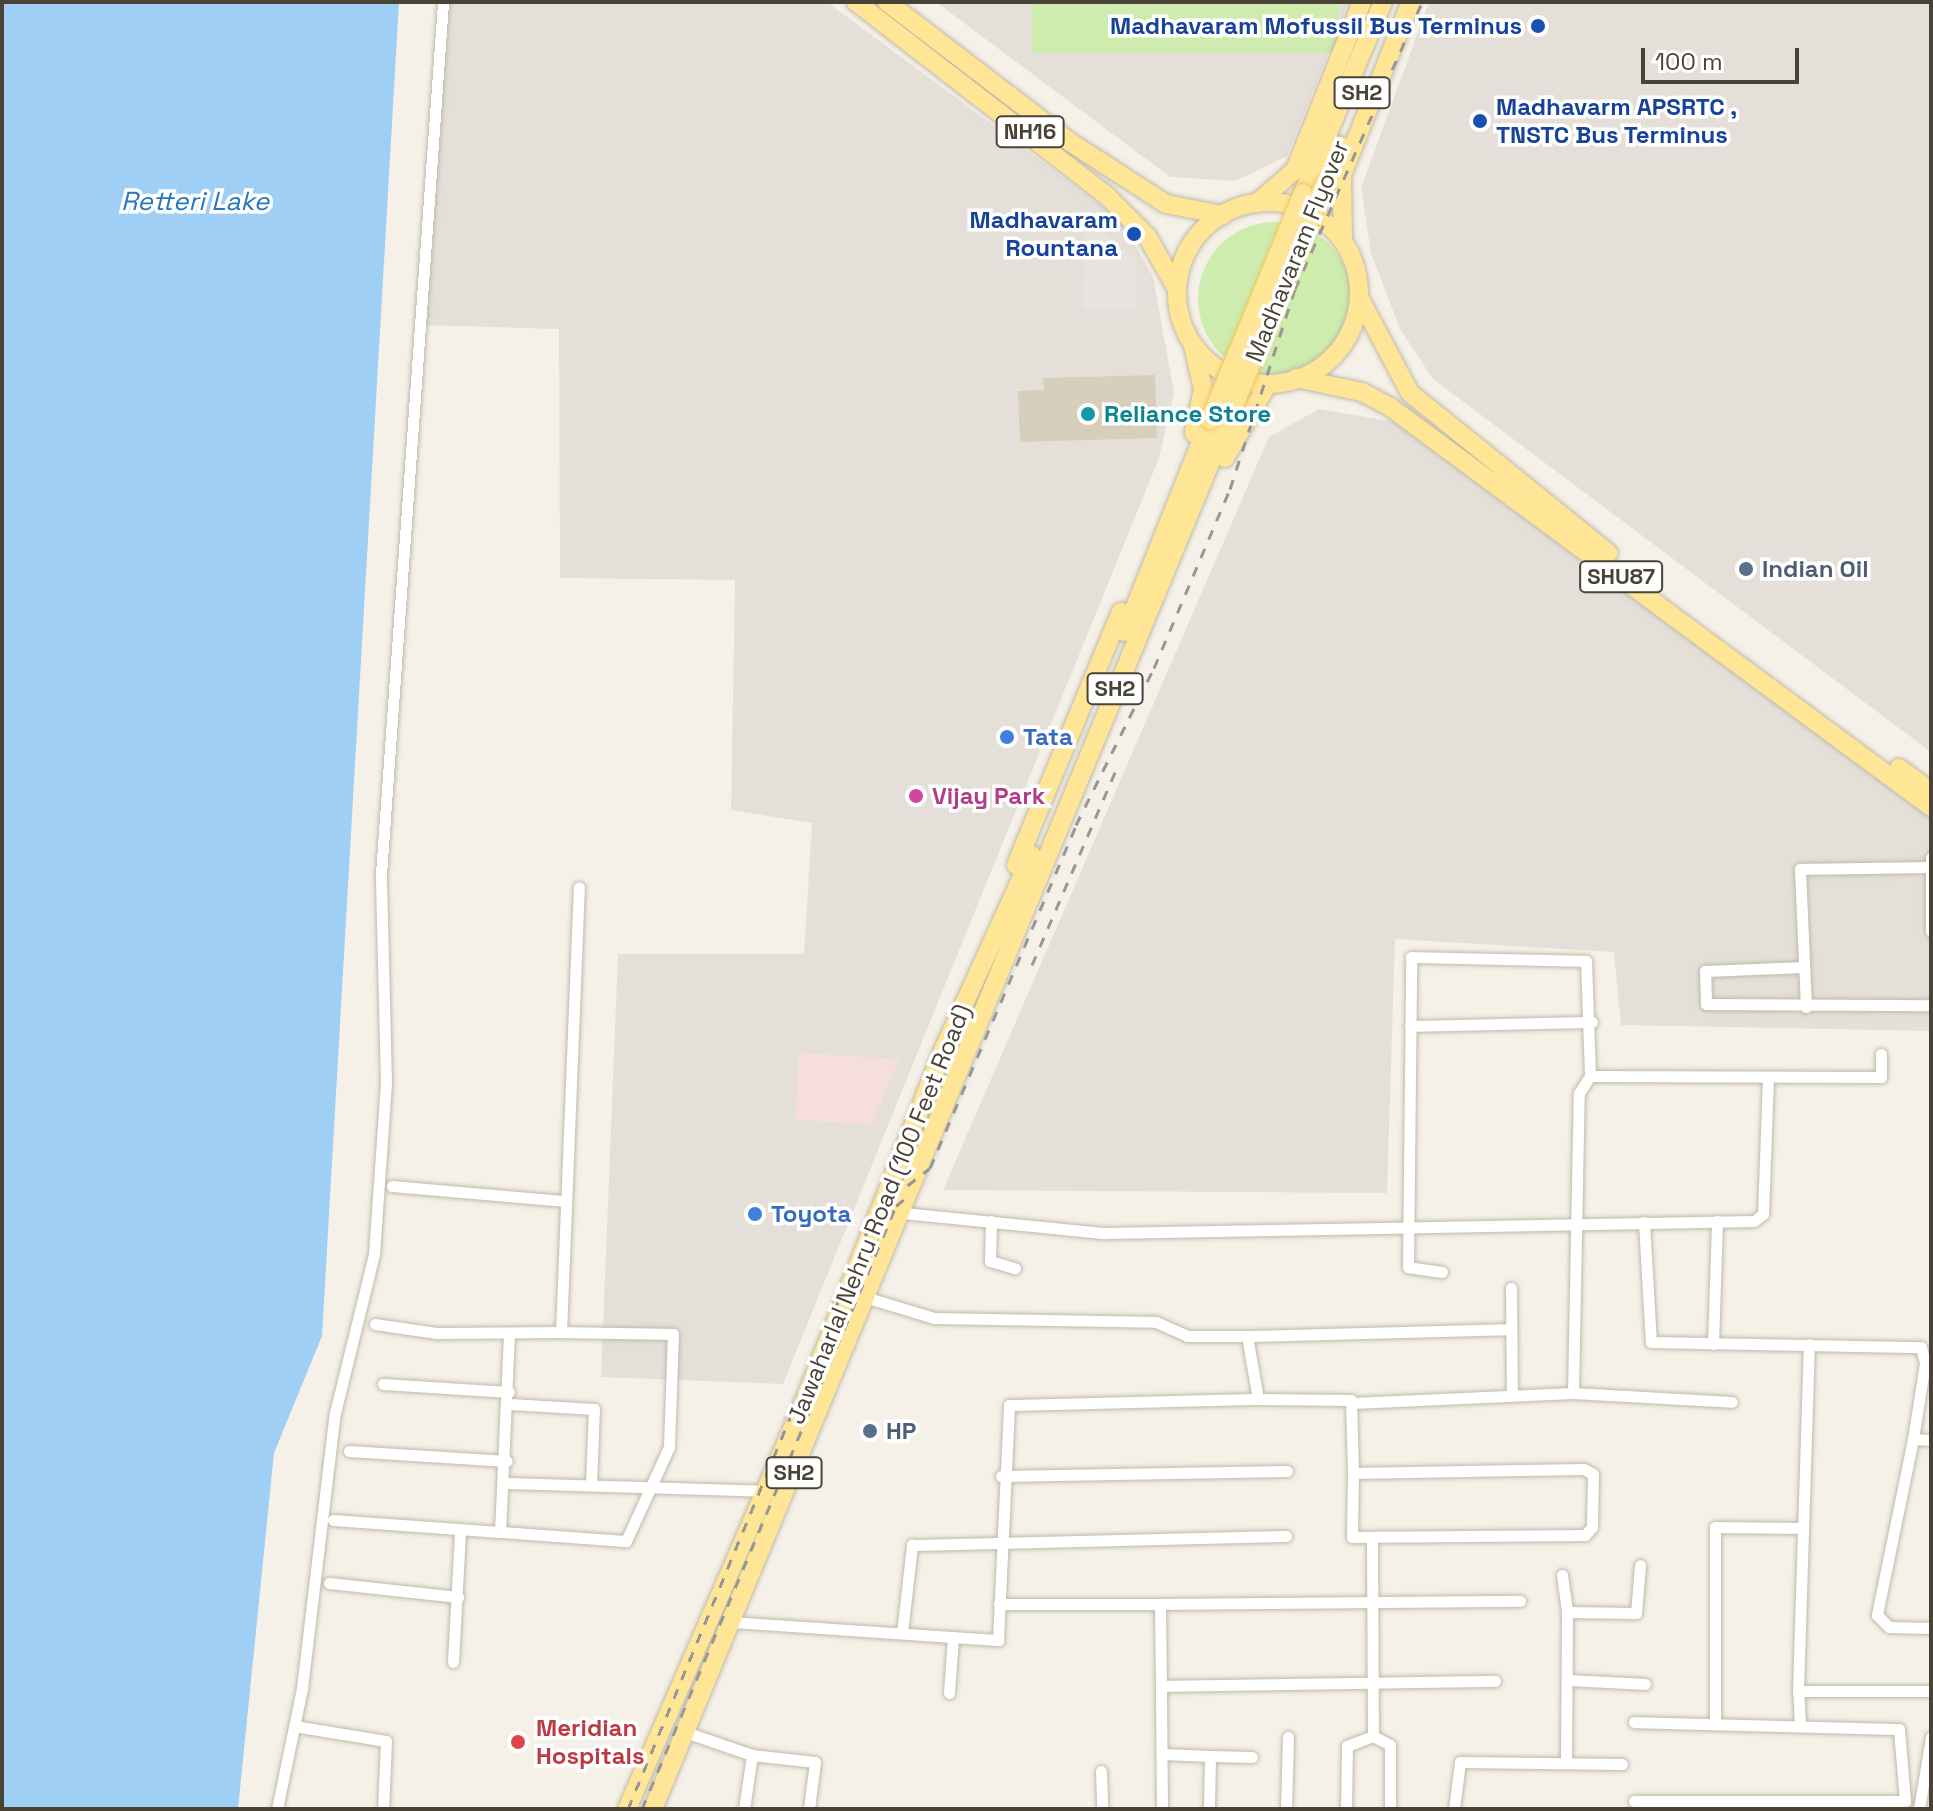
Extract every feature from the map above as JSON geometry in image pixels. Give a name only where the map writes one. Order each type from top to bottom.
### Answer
[{"type":"main road","name":"NH16","points":[[856,2],[1106,195],[1147,236],[1177,289]]},
{"type":"main road","name":"NH16","points":[[887,2],[1070,142],[1166,204],[1223,215]]},
{"type":"main road","points":[[989,963],[974,958],[1198,423],[1203,389],[1177,289],[1191,246],[1223,215],[1257,203],[1295,170],[1362,2]]},
{"type":"main road","name":"Madhavaram Flyover","points":[[993,988],[989,963],[1383,2]]},
{"type":"main road","name":"Madhavaram Flyover","points":[[989,963],[1401,2]]},
{"type":"main road","points":[[1343,240],[1342,175],[1411,2]]},
{"type":"main road","points":[[1257,203],[1305,210],[1343,240]]},
{"type":"main road","name":"SHU87","points":[[1343,240],[1360,299],[1399,377],[1452,432],[1931,791]]},
{"type":"main road","name":"SHU87","points":[[1267,385],[1296,378],[1341,349],[1360,299]]},
{"type":"main road","points":[[993,988],[1007,977],[1222,465],[1267,385],[1213,366],[1193,345]]},
{"type":"main road","points":[[1377,400],[1399,377]]},
{"type":"main road","name":"SHU87","points":[[1296,378],[1377,400],[1931,807]]},
{"type":"main road","name":"Jawaharlal Nehru Road (100 Feet Road)","points":[[627,1809],[767,1491],[989,963]]},
{"type":"main road","name":"Jawaharlal Nehru Road (100 Feet Road)","points":[[653,1809],[868,1298],[993,988]]},
{"type":"street","points":[[277,1809],[294,1726],[335,1413],[374,1254],[386,1084],[381,874],[443,2]]},
{"type":"street","points":[[1806,1007],[1800,869],[1929,862],[1931,931]]},
{"type":"street","points":[[561,1332],[579,887]]},
{"type":"street","points":[[1442,1272],[1411,1272],[1406,1228],[1414,956],[1586,961],[1592,1022],[1590,1076],[1579,1093],[1573,1393]]},
{"type":"street","points":[[1804,967],[1711,968],[1706,1002],[1806,1007],[1931,1005]]},
{"type":"street","points":[[1410,1026],[1592,1022]]},
{"type":"street","points":[[1590,1076],[1881,1077],[1881,1054]]},
{"type":"street","points":[[903,1213],[1105,1233],[1574,1228],[1644,1222],[1754,1221],[1763,1214],[1768,1077]]},
{"type":"street","points":[[392,1186],[565,1201]]},
{"type":"street","points":[[991,1221],[990,1261],[1015,1268]]},
{"type":"street","points":[[1713,1344],[1717,1221]]},
{"type":"street","points":[[1644,1222],[1647,1336],[1657,1343],[1921,1347],[1925,1363],[1913,1439],[1877,1615],[1889,1627],[1931,1628]]},
{"type":"street","points":[[1511,1288],[1512,1394]]},
{"type":"street","points":[[868,1298],[934,1318],[1156,1322],[1187,1336],[1511,1329]]},
{"type":"street","points":[[333,1520],[626,1541],[652,1486],[675,1420],[673,1334],[561,1332],[509,1335],[375,1324]]},
{"type":"street","points":[[500,1532],[510,1398],[509,1335]]},
{"type":"street","points":[[1247,1336],[1258,1399]]},
{"type":"street","points":[[1800,1724],[1801,1528],[1809,1344]]},
{"type":"street","points":[[383,1384],[594,1409],[591,1485]]},
{"type":"street","points":[[731,1622],[998,1640],[1001,1476],[1009,1405],[1258,1399],[1353,1403],[1573,1393],[1732,1402]]},
{"type":"street","points":[[1353,1403],[1352,1537],[1372,1541],[1585,1535],[1592,1527],[1593,1474],[1353,1473]]},
{"type":"street","points":[[1913,1439],[1931,1440]]},
{"type":"street","points":[[349,1451],[507,1461]]},
{"type":"street","points":[[1001,1476],[1287,1471]]},
{"type":"street","points":[[505,1483],[767,1491]]},
{"type":"street","points":[[1715,1723],[1715,1527],[1801,1528]]},
{"type":"street","points":[[453,1662],[460,1531]]},
{"type":"street","points":[[902,1633],[912,1545],[1286,1536]]},
{"type":"street","points":[[1372,1541],[1376,1603],[1373,1736]]},
{"type":"street","points":[[1567,1612],[1636,1613],[1640,1565]]},
{"type":"street","points":[[1562,1575],[1567,1612],[1569,1680],[1566,1762]]},
{"type":"street","points":[[329,1583],[458,1597]]},
{"type":"street","points":[[999,1604],[1520,1601]]},
{"type":"street","points":[[1160,1604],[1162,1809]]},
{"type":"street","points":[[949,1693],[953,1637]]},
{"type":"street","points":[[1569,1680],[1645,1684]]},
{"type":"street","points":[[1161,1686],[1495,1681]]},
{"type":"street","points":[[1798,1691],[1931,1691]]},
{"type":"street","points":[[1634,1722],[1899,1729],[1905,1801],[1684,1806],[1634,1801]]},
{"type":"street","points":[[294,1726],[386,1741],[383,1809]]},
{"type":"street","points":[[685,1732],[752,1755],[815,1762],[809,1809]]},
{"type":"street","points":[[1346,1809],[1347,1746],[1373,1736],[1390,1745],[1390,1809]]},
{"type":"street","points":[[1286,1809],[1288,1737]]},
{"type":"street","points":[[1919,1809],[1931,1737]]},
{"type":"street","points":[[1163,1754],[1252,1757]]},
{"type":"street","points":[[744,1809],[752,1755]]},
{"type":"street","points":[[1209,1809],[1210,1756]]},
{"type":"street","points":[[1454,1809],[1460,1762],[1622,1764]]},
{"type":"street","points":[[1101,1771],[1102,1809]]},
{"type":"shaded area","points":[[439,2],[827,2],[1122,221],[1153,277],[1174,393],[1159,458],[783,1384],[601,1377],[618,954],[804,954],[812,823],[731,810],[735,580],[560,578],[559,329],[423,325]]},
{"type":"shaded area","points":[[936,2],[1349,2],[1287,156],[1235,181],[1170,177]]},
{"type":"shaded area","points":[[1429,2],[1931,2],[1931,752],[1433,379],[1400,329],[1371,253],[1361,188]]},
{"type":"shaded area","points":[[1093,223],[1137,260],[1137,309],[1083,309],[1084,225]]},
{"type":"shaded area","points":[[1319,409],[1394,422],[1931,818],[1931,1031],[1621,1025],[1614,952],[1395,939],[1387,1193],[943,1190],[1269,437]]},
{"type":"shaded area","points":[[799,1053],[899,1059],[872,1124],[796,1120]]},
{"type":"green space","points":[[1032,2],[1339,2],[1339,53],[1032,53]]},
{"type":"green space","points":[[1275,222],[1304,228],[1329,245],[1346,270],[1352,299],[1346,328],[1329,353],[1304,370],[1275,376],[1246,370],[1221,353],[1204,328],[1198,299],[1204,270],[1221,245],[1246,228]]},
{"type":"water","name":"Retteri Lake","points":[[2,2],[399,2],[322,1336],[274,1453],[238,1809],[2,1809]]},
{"type":"building","name":"Reliance Store","points":[[1155,375],[1157,438],[1020,442],[1018,391],[1044,390],[1043,378]]},
{"type":"railway","points":[[628,1809],[876,1210],[930,1168],[1076,825],[1154,668],[1230,489],[1295,289],[1422,2]]},
{"type":"railway","points":[[1032,965],[1116,770]]},
{"type":"railway","points":[[642,1809],[896,1206],[909,1195]]},
{"type":"place","name":"Madhavaram Mofussil Bus Terminus","points":[[1538,26]]},
{"type":"place","name":"Madhavarm APSRTC , TNSTC Bus Terminus","points":[[1480,121]]},
{"type":"place","name":"Madhavaram Rountana","points":[[1134,234]]},
{"type":"place","name":"Reliance Store","points":[[1088,414]]},
{"type":"place","name":"Indian Oil","points":[[1746,569]]},
{"type":"place","name":"Tata","points":[[1007,737]]},
{"type":"place","name":"Vijay Park","points":[[916,796]]},
{"type":"place","name":"Toyota","points":[[755,1214]]},
{"type":"place","name":"HP","points":[[870,1431]]},
{"type":"place","name":"Meridian Hospitals","points":[[518,1742]]}]
